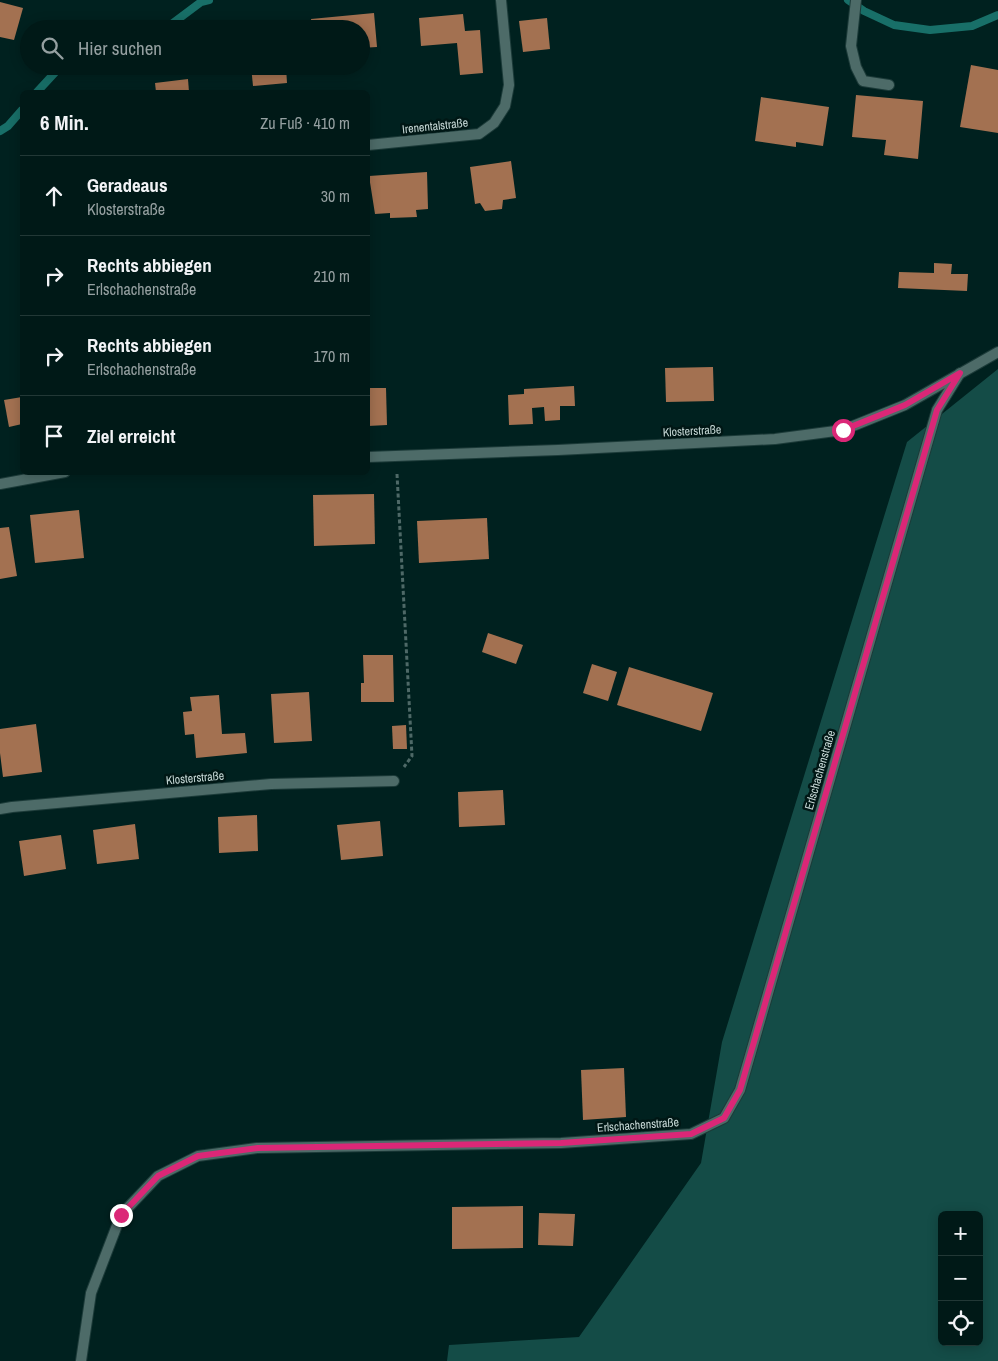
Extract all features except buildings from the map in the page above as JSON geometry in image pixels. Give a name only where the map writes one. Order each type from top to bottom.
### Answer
[{"type":"street","points":[[856,0],[850,46],[856,67],[863,81],[889,85]]},
{"type":"street","name":"Irenentalstraße","points":[[370,145],[479,134],[494,124],[505,106],[509,85],[501,3]]},
{"type":"street","name":"Klosterstraße","points":[[370,457],[775,439],[843,430],[905,405],[998,352]]},
{"type":"street","name":"Erlschachenstraße","points":[[81,1361],[91,1293],[121,1215],[158,1176],[198,1156],[258,1148],[561,1143],[691,1134],[724,1118],[740,1090],[937,410],[960,373]]},
{"type":"street","points":[[0,484],[49,475]]},
{"type":"street","name":"Klosterstraße","points":[[0,809],[134,795],[271,784],[394,781]]},
{"type":"path","points":[[394,781],[412,756],[396,456]]},
{"type":"green space","points":[[998,369],[998,1361],[447,1361],[449,1345],[579,1337],[701,1163],[722,1042],[907,442]]},
{"type":"waterway","points":[[177,20],[201,2],[209,0]]},
{"type":"waterway","points":[[848,0],[864,11],[894,25],[930,30],[972,26],[998,15]]},
{"type":"waterway","points":[[39,90],[53,75]]},
{"type":"waterway","points":[[0,131],[8,126],[20,112]]},
{"type":"route","points":[[121,1215],[158,1176],[198,1156],[258,1148],[561,1143],[691,1134],[724,1118],[740,1090],[937,410],[960,373],[905,405],[843,430]]}]
